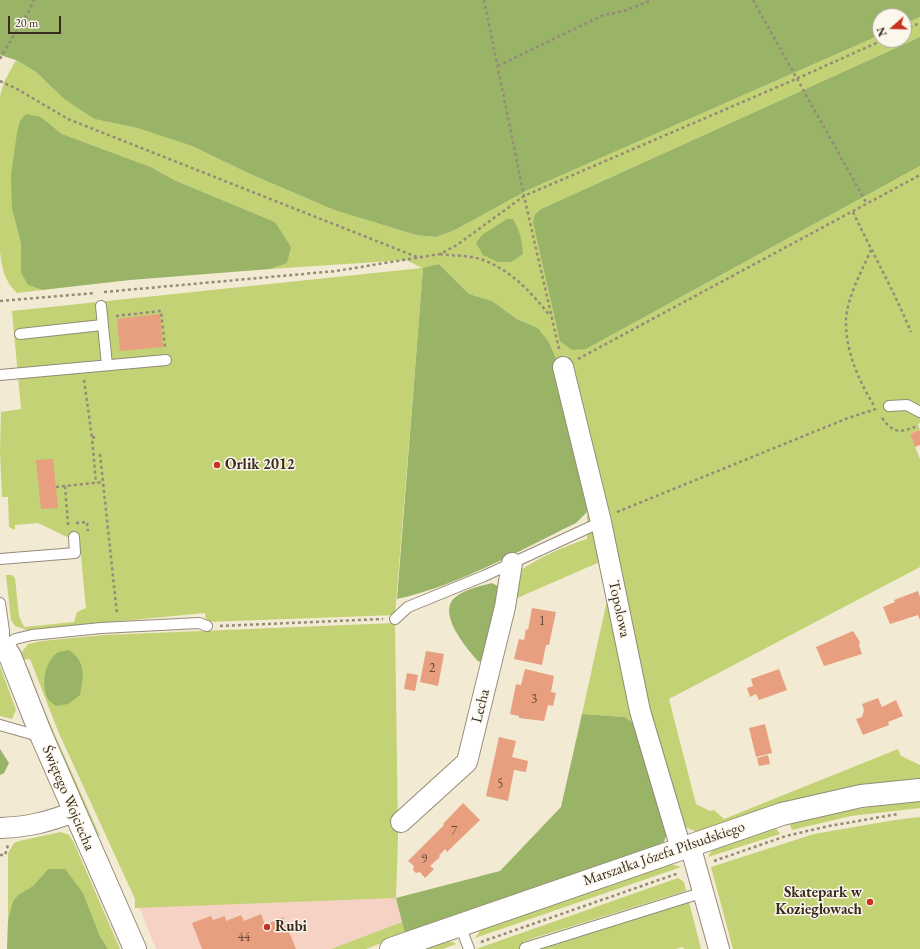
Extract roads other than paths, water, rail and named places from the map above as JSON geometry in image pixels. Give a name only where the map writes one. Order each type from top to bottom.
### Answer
[{"type":"street","name":"Topolowa","points":[[564,367],[601,522],[640,711],[686,847],[704,892],[719,949]]},
{"type":"street","name":"Lecha","points":[[401,822],[467,762],[505,607],[512,563]]},
{"type":"street","name":"Świętego Wojciecha","points":[[2,646],[10,656],[42,737],[135,949]]},
{"type":"street","name":"Marszałka Józefa Piłsudskiego","points":[[391,949],[782,814],[861,796],[920,790]]},
{"type":"street","points":[[0,828],[31,826],[51,821],[74,812]]},
{"type":"lane","points":[[101,306],[107,365]]},
{"type":"lane","points":[[20,334],[102,325]]},
{"type":"lane","points":[[0,375],[166,360]]},
{"type":"lane","points":[[889,406],[907,406],[920,412]]},
{"type":"lane","points":[[395,619],[408,607],[512,563],[601,522]]},
{"type":"lane","points":[[0,559],[75,553],[71,534]]},
{"type":"lane","points":[[0,603],[4,630],[2,646]]},
{"type":"lane","points":[[2,646],[15,639],[41,634],[101,628],[199,623],[207,626]]},
{"type":"lane","points":[[0,725],[42,737]]},
{"type":"lane","points":[[525,948],[704,892]]},
{"type":"lane","points":[[460,925],[469,949]]},
{"type":"place","name":"Orlik 2012","points":[[217,465]]},
{"type":"place","name":"Skatepark w Koziegłowach","points":[[870,902]]},
{"type":"place","name":"Rubi","points":[[267,927]]}]
